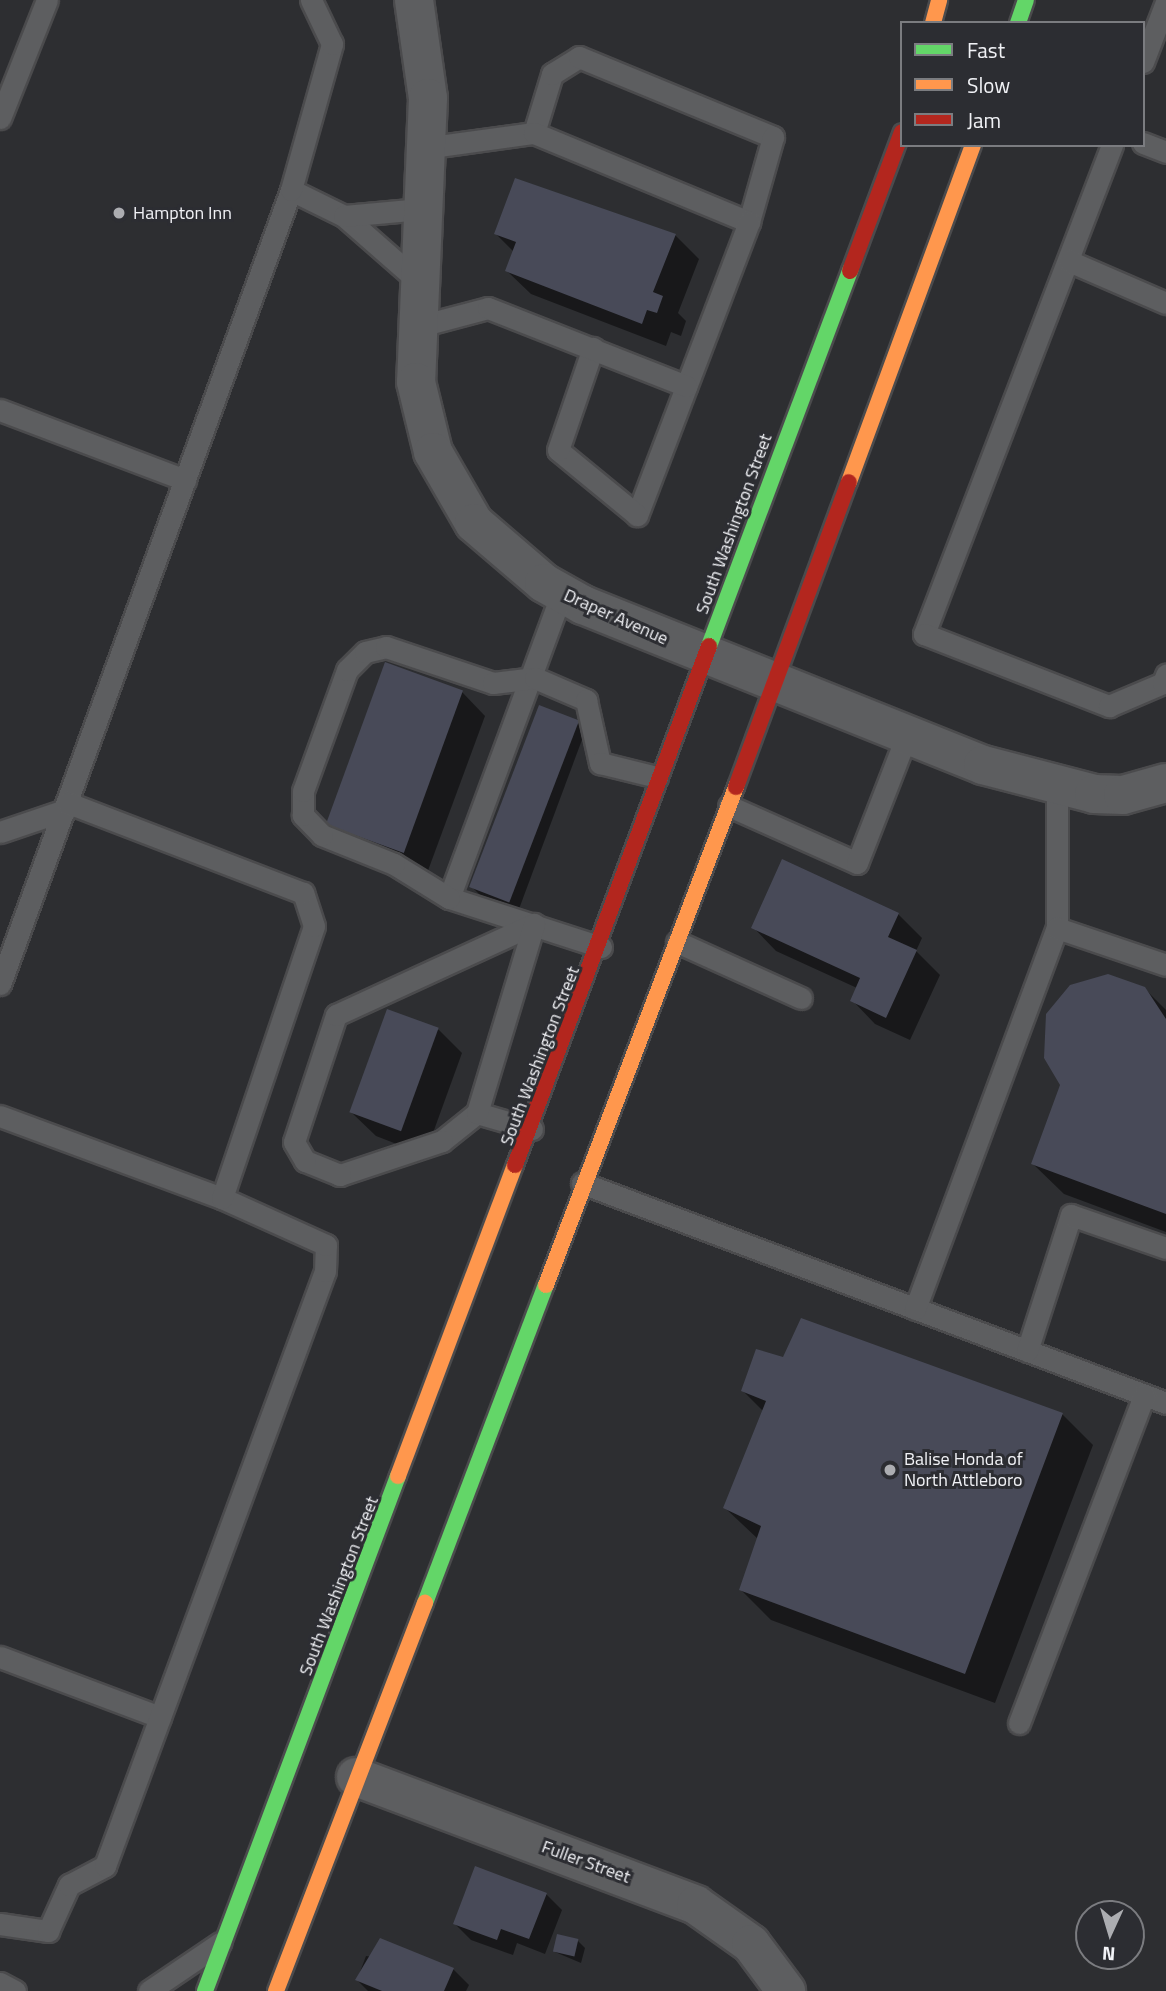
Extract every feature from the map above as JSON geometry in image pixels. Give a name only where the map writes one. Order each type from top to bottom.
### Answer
[{"type":"main road","points":[[934,21],[939,0]]},
{"type":"main road","points":[[944,21],[951,0]]},
{"type":"main road","points":[[1019,21],[1026,0]]},
{"type":"main road","name":"South Washington Street","points":[[205,1991],[601,947],[657,777],[710,657],[718,618],[900,137]]},
{"type":"main road","points":[[276,1991],[582,1184],[729,806],[972,147]]},
{"type":"street","name":"Draper Avenue","points":[[414,0],[425,54],[416,327],[421,405],[449,489],[508,555],[562,593],[710,657],[907,735],[1057,788],[1123,795],[1166,783]]},
{"type":"street","name":"Fuller Street","points":[[356,1777],[696,1905],[751,1944],[786,1991]]},
{"type":"lane","points":[[0,118],[47,0]]},
{"type":"lane","points":[[0,984],[291,190],[332,44],[311,0]]},
{"type":"lane","points":[[1145,57],[1166,2]]},
{"type":"lane","points":[[534,132],[552,74],[579,57],[773,137],[749,222],[637,515],[558,450],[593,348]]},
{"type":"lane","points":[[424,148],[534,132],[749,222]]},
{"type":"lane","points":[[1145,144],[1166,152]]},
{"type":"lane","points":[[1111,147],[924,634],[1109,706],[1163,683],[1166,675]]},
{"type":"lane","points":[[291,190],[344,216],[418,281]]},
{"type":"lane","points":[[344,216],[421,209]]},
{"type":"lane","points":[[1069,261],[1166,303]]},
{"type":"lane","points":[[416,327],[488,307],[686,386]]},
{"type":"lane","points":[[0,410],[185,480]]},
{"type":"lane","points":[[449,898],[535,678],[562,593]]},
{"type":"lane","points":[[601,947],[449,898],[394,864],[322,835],[303,815],[303,791],[346,670],[365,652],[386,647],[493,683],[535,678],[586,700],[600,763],[657,777]]},
{"type":"lane","points":[[729,806],[857,863],[907,735]]},
{"type":"lane","points":[[915,1309],[1057,928],[1057,788]]},
{"type":"lane","points":[[0,832],[67,807],[303,893],[314,926],[222,1198]]},
{"type":"lane","points":[[534,924],[477,1114],[442,1142],[340,1175],[305,1160],[295,1142],[336,1015],[534,924]]},
{"type":"lane","points":[[1057,928],[1166,965]]},
{"type":"lane","points":[[677,942],[801,998]]},
{"type":"lane","points":[[477,1114],[532,1129]]},
{"type":"lane","points":[[0,1116],[222,1198],[326,1245],[325,1271],[105,1866],[69,1885],[48,1931],[0,1924]]},
{"type":"lane","points":[[582,1184],[1166,1403]]},
{"type":"lane","points":[[1027,1350],[1071,1215],[1166,1248]]},
{"type":"lane","points":[[1019,1723],[1144,1395]]},
{"type":"lane","points":[[0,1657],[160,1717]]},
{"type":"lane","points":[[149,1991],[224,1940]]},
{"type":"lane","points":[[0,1983],[15,1991]]},
{"type":"building","points":[[515,178],[676,234],[653,292],[663,296],[657,313],[647,310],[642,324],[505,271],[516,242],[494,234]]},
{"type":"building","points":[[385,662],[463,690],[404,853],[326,825]]},
{"type":"building","points":[[539,705],[579,720],[509,902],[469,887]]},
{"type":"building","points":[[782,859],[899,913],[888,937],[917,950],[886,1018],[850,1001],[860,978],[751,928]]},
{"type":"building","points":[[1108,974],[1145,987],[1166,1019],[1166,1214],[1031,1164],[1060,1085],[1044,1058],[1046,1014],[1070,985]]},
{"type":"building","points":[[387,1009],[439,1028],[401,1131],[349,1112]]},
{"type":"building","name":"Balise Honda of North Attleboro","points":[[801,1318],[1063,1413],[965,1674],[739,1590],[761,1526],[723,1508],[766,1401],[741,1391],[756,1349],[783,1357]]},
{"type":"building","points":[[475,1866],[547,1893],[529,1939],[501,1929],[497,1940],[453,1924]]},
{"type":"building","points":[[557,1934],[578,1939],[574,1956],[553,1952]]},
{"type":"building","points":[[380,1938],[454,1968],[444,1991],[382,1991],[355,1980]]},
{"type":"traffic: fast","points":[[1019,21],[1026,0]]},
{"type":"traffic: fast","points":[[709,646],[850,271]]},
{"type":"traffic: fast","points":[[425,1603],[546,1285]]},
{"type":"traffic: fast","points":[[205,1991],[398,1476]]},
{"type":"traffic: slow","points":[[934,21],[939,0]]},
{"type":"traffic: slow","points":[[849,482],[972,147]]},
{"type":"traffic: slow","points":[[546,1285],[736,787]]},
{"type":"traffic: slow","points":[[398,1476],[515,1165]]},
{"type":"traffic: slow","points":[[276,1991],[425,1603]]},
{"type":"traffic: jam","points":[[850,271],[900,137]]},
{"type":"traffic: jam","points":[[736,787],[849,482]]},
{"type":"traffic: jam","points":[[515,1165],[709,646]]},
{"type":"place","name":"Hampton Inn","points":[[119,213]]},
{"type":"place","name":"Balise Honda of North Attleboro","points":[[890,1470]]}]
